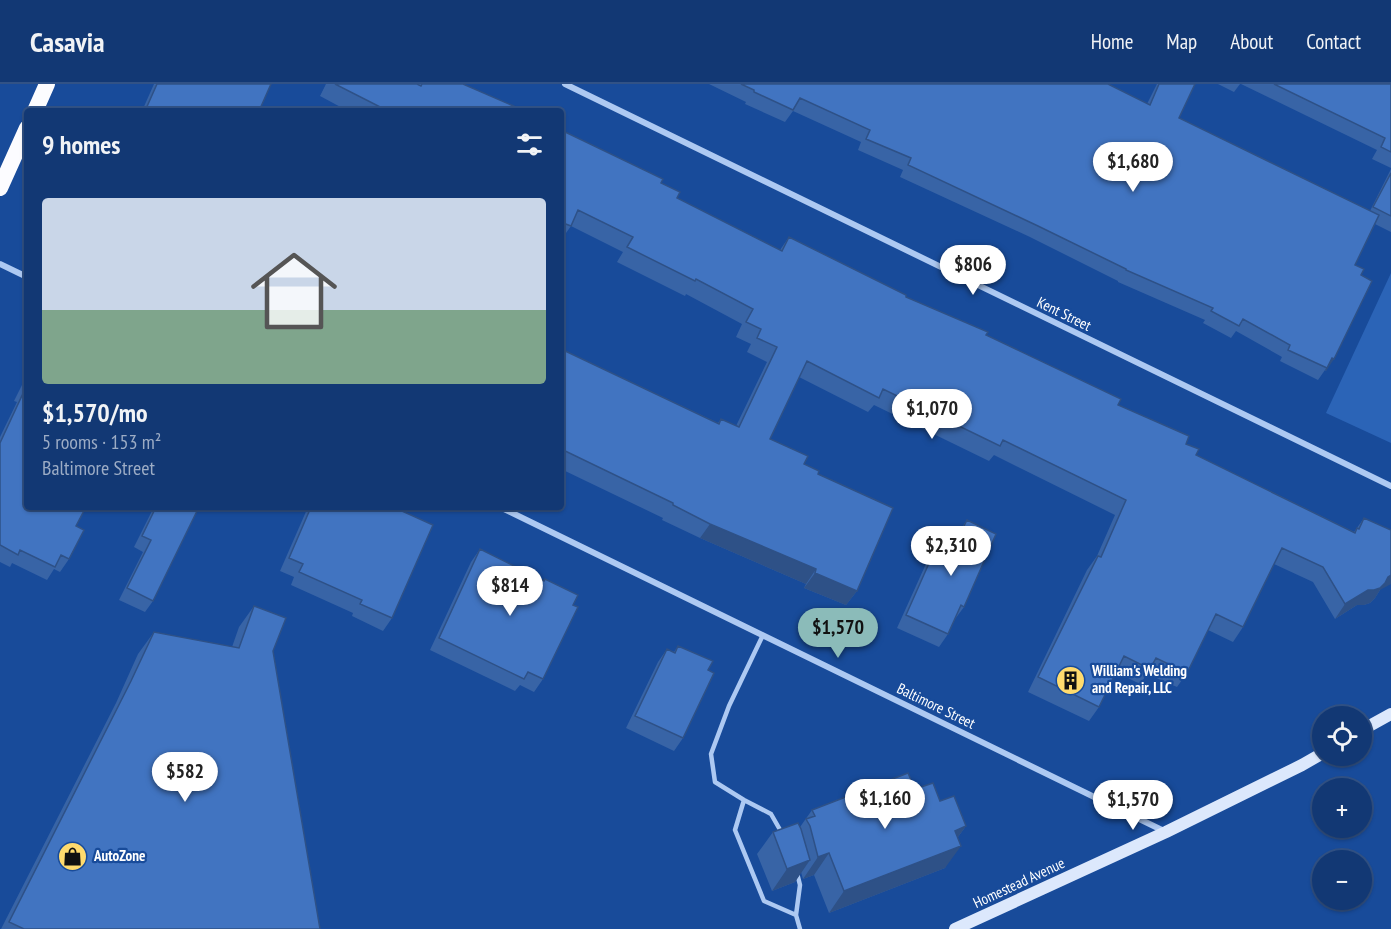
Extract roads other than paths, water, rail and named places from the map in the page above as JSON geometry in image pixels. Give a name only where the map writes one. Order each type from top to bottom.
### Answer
[{"type":"highway","points":[[36,108],[47,84]]},
{"type":"highway","points":[[0,188],[24,135]]},
{"type":"main road","points":[[1372,724],[1391,714]]},
{"type":"main road","name":"Homestead Avenue","points":[[955,929],[1166,832],[1312,759]]},
{"type":"street","name":"Kent Street","points":[[565,84],[1391,486]]},
{"type":"street","points":[[0,264],[24,276]]},
{"type":"street","name":"Baltimore Street","points":[[506,510],[1166,832]]},
{"type":"lane","points":[[763,635],[729,706],[711,754],[715,782],[771,814],[786,840]]},
{"type":"lane","points":[[744,800],[735,831],[764,901],[796,915]]},
{"type":"lane","points":[[795,867],[800,885],[796,915],[800,929]]},
{"type":"place","name":"William's Welding and Repair, LLC","points":[[1071,680]]},
{"type":"place","name":"AutoZone","points":[[73,856]]}]
